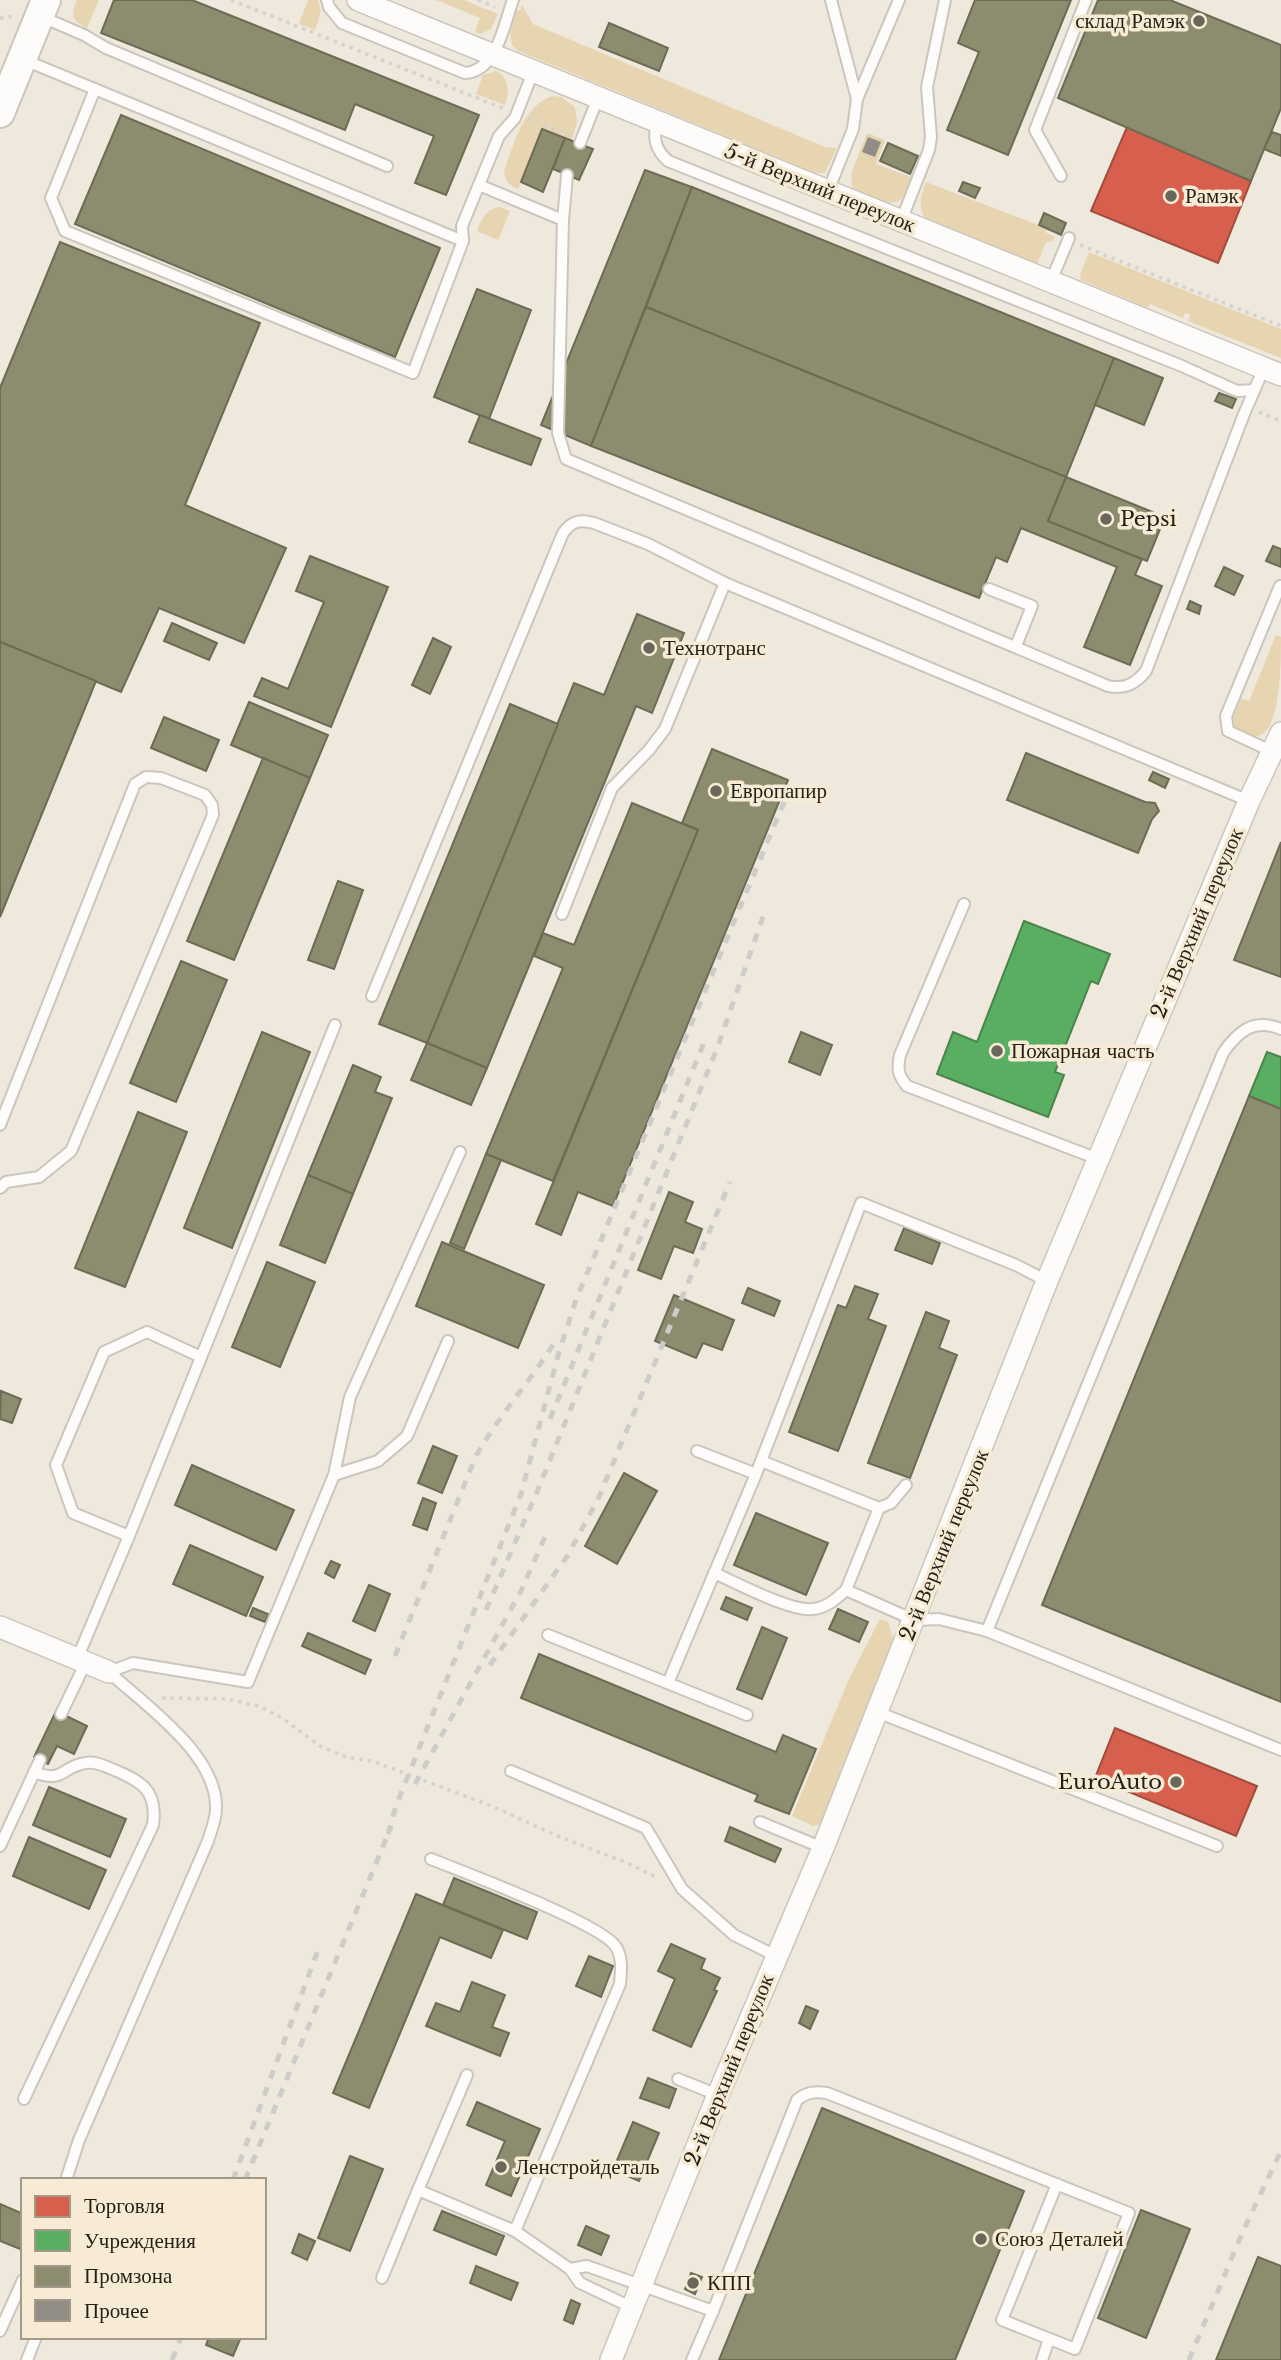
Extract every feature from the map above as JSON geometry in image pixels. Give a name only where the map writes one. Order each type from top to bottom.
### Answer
[{"type":"street","name":"5-й Верхний переулок","points":[[358,0],[1273,371]]},
{"type":"street","points":[[0,113],[22,59],[35,11]]},
{"type":"street","name":"2-й Верхний переулок","points":[[611,2360],[718,2095],[823,1848],[1047,1281],[1249,801],[1277,742]]},
{"type":"street","points":[[0,1627],[109,1672]]},
{"type":"lane","points":[[327,0],[329,7],[342,23],[465,73],[483,68],[492,55],[513,0]]},
{"type":"lane","points":[[831,0],[857,99]]},
{"type":"lane","points":[[828,191],[853,130],[857,99],[899,0]]},
{"type":"lane","points":[[901,221],[932,137],[927,87],[945,0]]},
{"type":"lane","points":[[1060,176],[1035,130],[1086,0]]},
{"type":"lane","points":[[35,11],[106,48],[387,166]]},
{"type":"lane","points":[[22,59],[463,242]]},
{"type":"lane","points":[[95,89],[51,198],[65,231],[413,373],[463,242],[462,226],[499,136],[516,114],[533,72]]},
{"type":"lane","points":[[581,141],[598,98]]},
{"type":"lane","points":[[659,122],[655,130],[656,142],[661,155],[668,161],[1182,366],[1237,391],[1254,390]]},
{"type":"lane","points":[[567,175],[563,220],[558,433],[566,459],[1108,686],[1125,687],[1146,671],[1254,390],[1273,371]]},
{"type":"lane","points":[[479,185],[563,220]]},
{"type":"lane","points":[[1051,281],[1069,239]]},
{"type":"lane","points":[[372,996],[558,546],[568,526],[575,521],[585,520],[648,544],[724,583],[1249,801]]},
{"type":"lane","points":[[562,914],[612,788],[649,750],[665,729],[724,583]]},
{"type":"lane","points":[[1277,742],[1227,731],[1225,723],[1280,586]]},
{"type":"lane","points":[[989,589],[1032,606],[1016,646]]},
{"type":"lane","points":[[0,1125],[135,784],[146,777],[161,778],[205,795],[212,805],[213,815],[71,1151],[39,1177],[2,1181]]},
{"type":"lane","points":[[964,904],[900,1055],[897,1067],[899,1076],[907,1087],[1098,1159]]},
{"type":"lane","points":[[988,1631],[1223,1053],[1243,1029],[1259,1024],[1281,1029]]},
{"type":"lane","points":[[61,1714],[129,1536],[335,1025]]},
{"type":"lane","points":[[67,2178],[79,2140],[208,1841],[217,1811],[214,1784],[200,1759],[179,1735],[109,1672],[133,1662],[248,1682],[334,1475],[350,1397],[460,1152]]},
{"type":"lane","points":[[668,1683],[756,1474],[860,1203],[1016,1265],[1047,1281]]},
{"type":"lane","points":[[129,1536],[73,1513],[56,1465],[104,1352],[147,1332],[201,1357]]},
{"type":"lane","points":[[334,1475],[378,1461],[407,1436],[448,1341]]},
{"type":"lane","points":[[697,1451],[756,1474]]},
{"type":"lane","points":[[761,1461],[879,1508],[891,1503],[906,1486]]},
{"type":"lane","points":[[715,1573],[798,1609],[820,1608],[846,1590],[879,1508]]},
{"type":"lane","points":[[846,1590],[914,1620],[939,1619],[988,1631],[1281,1750]]},
{"type":"lane","points":[[548,1635],[747,1715]]},
{"type":"lane","points":[[877,1712],[1217,1846]]},
{"type":"lane","points":[[0,1846],[40,1760]]},
{"type":"lane","points":[[24,2099],[153,1825],[155,1811],[152,1797],[145,1786],[99,1764],[86,1763],[54,1777],[34,1772]]},
{"type":"lane","points":[[511,1771],[646,1828],[682,1889],[734,1936],[776,1956]]},
{"type":"lane","points":[[760,1822],[823,1848]]},
{"type":"lane","points":[[431,1858],[541,1904],[605,1935],[616,1947],[621,1963],[620,1984],[515,2231]]},
{"type":"lane","points":[[382,2278],[467,2075]]},
{"type":"lane","points":[[678,2079],[718,2095]]},
{"type":"lane","points":[[692,2360],[797,2100],[806,2093],[827,2093],[1057,2184],[1129,2213],[1075,2349],[1002,2320],[1057,2184]]},
{"type":"lane","points":[[418,2190],[515,2231],[570,2269],[580,2283],[633,2308]]},
{"type":"lane","points":[[570,2269],[587,2266],[713,2311]]},
{"type":"lane","points":[[0,2331],[21,2284]]},
{"type":"lane","points":[[27,2360],[35,2339]]},
{"type":"lane","points":[[1042,2360],[1049,2339]]},
{"type":"path","points":[[231,0],[581,141]]},
{"type":"path","points":[[478,0],[508,13]]},
{"type":"path","points":[[0,18],[35,11]]},
{"type":"path","points":[[1069,239],[1281,326]]},
{"type":"path","points":[[1247,407],[1281,421]]},
{"type":"path","points":[[139,1699],[227,1699],[259,1706],[282,1717],[320,1746],[346,1757],[375,1762],[494,1807],[682,1889]]},
{"type":"shaded area","points":[[77,0],[99,0],[87,28],[74,17]]},
{"type":"shaded area","points":[[308,0],[318,0],[320,8],[315,30],[299,24]]},
{"type":"shaded area","points":[[436,0],[464,0],[498,14],[491,29],[480,34],[475,32],[480,18]]},
{"type":"shaded area","points":[[522,5],[533,24],[825,147],[837,148],[825,173],[815,173],[518,51],[512,45],[510,32],[517,10],[520,11]]},
{"type":"shaded area","points":[[496,71],[504,78],[507,86],[505,105],[476,94],[483,75]]},
{"type":"shaded area","points":[[552,96],[561,97],[575,107],[577,122],[572,140],[542,130],[518,189],[508,182],[504,170],[527,117],[533,108]]},
{"type":"shaded area","points":[[867,133],[885,140],[876,164],[911,177],[901,199],[896,202],[877,200],[852,188],[851,174]]},
{"type":"shaded area","points":[[926,182],[1046,228],[1045,232],[1055,237],[1053,241],[1046,242],[1037,264],[924,217],[921,200]]},
{"type":"shaded area","points":[[500,207],[510,211],[498,240],[477,231],[487,212]]},
{"type":"shaded area","points":[[1089,252],[1281,329],[1281,358],[1188,321],[1190,315],[1185,313],[1183,318],[1150,304],[1148,308],[1081,280],[1080,274]]},
{"type":"shaded area","points":[[1276,635],[1281,637],[1281,648],[1275,711],[1264,732],[1256,736],[1249,735],[1229,726],[1241,698],[1249,701]]},
{"type":"shaded area","points":[[880,1619],[888,1622],[895,1644],[825,1823],[813,1826],[792,1816],[849,1679]]},
{"type":"building: Торговля","name":"Рамэк","points":[[1127,127],[1251,181],[1218,263],[1091,211]]},
{"type":"building: Торговля","name":"EuroAuto","points":[[1115,1728],[1257,1786],[1236,1836],[1095,1778]]},
{"type":"building: Учреждения","points":[[1024,921],[1110,954],[1098,984],[1091,981],[1055,1072],[1064,1075],[1048,1117],[937,1074],[953,1032],[977,1042]]},
{"type":"building: Учреждения","points":[[1267,1052],[1281,1057],[1281,1109],[1249,1096]]},
{"type":"building: Промзона","points":[[114,0],[192,0],[479,115],[446,195],[415,183],[434,136],[355,104],[345,130],[101,33]]},
{"type":"building: Промзона","points":[[975,0],[1071,0],[1008,155],[947,130],[979,52],[958,43]]},
{"type":"building: Промзона","points":[[1098,0],[1170,0],[1281,45],[1281,108],[1251,181],[1058,98]]},
{"type":"building: Промзона","points":[[609,23],[668,48],[659,71],[599,47]]},
{"type":"building: Промзона","points":[[121,115],[440,248],[395,357],[75,224]]},
{"type":"building: Промзона","points":[[542,129],[565,138],[543,192],[521,182]]},
{"type":"building: Промзона","points":[[1272,132],[1281,135],[1281,156],[1264,149]]},
{"type":"building: Промзона","points":[[565,138],[593,149],[579,180],[553,169]]},
{"type":"building: Промзона","points":[[888,143],[918,156],[910,174],[880,161]]},
{"type":"building: Промзона","points":[[645,170],[692,187],[591,446],[541,425]]},
{"type":"building: Промзона","points":[[963,182],[980,188],[975,198],[959,191]]},
{"type":"building: Промзона","points":[[692,187],[1114,358],[1066,477],[646,307]]},
{"type":"building: Промзона","points":[[1044,213],[1066,223],[1061,235],[1039,225]]},
{"type":"building: Промзона","points":[[60,242],[260,323],[185,505],[286,548],[244,643],[159,608],[121,692],[0,642],[0,388]]},
{"type":"building: Промзона","points":[[477,289],[531,310],[489,419],[434,397]]},
{"type":"building: Промзона","points":[[646,307],[1066,477],[1048,521],[1142,559],[1135,575],[1162,586],[1130,665],[1084,647],[1117,567],[1021,528],[1007,562],[996,557],[979,598],[591,446]]},
{"type":"building: Промзона","points":[[1114,358],[1163,378],[1144,425],[1095,405]]},
{"type":"building: Промзона","points":[[1219,393],[1236,399],[1232,408],[1215,401]]},
{"type":"building: Промзона","points":[[480,415],[541,439],[531,465],[469,442]]},
{"type":"building: Промзона","name":"Pepsi","points":[[1066,477],[1165,517],[1147,561],[1048,521]]},
{"type":"building: Промзона","points":[[1273,546],[1281,549],[1281,567],[1266,561]]},
{"type":"building: Промзона","points":[[310,556],[388,587],[331,727],[254,696],[262,678],[288,689],[324,602],[296,591]]},
{"type":"building: Промзона","points":[[1224,567],[1243,576],[1234,595],[1215,586]]},
{"type":"building: Промзона","points":[[1190,601],[1201,606],[1199,614],[1187,609]]},
{"type":"building: Промзона","points":[[637,614],[684,633],[652,713],[636,706],[487,1068],[427,1043],[574,683],[604,695]]},
{"type":"building: Промзона","points":[[172,623],[217,643],[209,660],[164,641]]},
{"type":"building: Промзона","points":[[433,638],[451,647],[430,694],[412,685]]},
{"type":"building: Промзона","points":[[0,642],[96,681],[0,917]]},
{"type":"building: Промзона","points":[[249,702],[328,735],[310,778],[231,745]]},
{"type":"building: Промзона","points":[[510,704],[558,724],[427,1043],[379,1024]]},
{"type":"building: Промзона","points":[[164,717],[219,740],[206,771],[151,748]]},
{"type":"building: Промзона","points":[[712,749],[788,780],[613,1206],[578,1192],[561,1235],[536,1224],[698,830],[682,823]]},
{"type":"building: Промзона","points":[[1026,753],[1145,802],[1155,803],[1159,811],[1152,819],[1138,853],[1007,800]]},
{"type":"building: Промзона","points":[[263,758],[310,778],[234,960],[187,941]]},
{"type":"building: Промзона","points":[[1153,772],[1169,779],[1165,788],[1149,780]]},
{"type":"building: Промзона","points":[[632,803],[698,830],[553,1181],[486,1154],[563,968],[534,956],[543,933],[574,945]]},
{"type":"building: Промзона","points":[[1281,842],[1281,977],[1234,960]]},
{"type":"building: Промзона","points":[[338,881],[363,890],[334,969],[308,960]]},
{"type":"building: Промзона","points":[[181,961],[227,980],[176,1102],[130,1083]]},
{"type":"building: Промзона","points":[[262,1032],[310,1052],[232,1248],[184,1228]]},
{"type":"building: Промзона","points":[[801,1032],[832,1045],[820,1075],[789,1062]]},
{"type":"building: Промзона","points":[[427,1043],[487,1068],[471,1105],[411,1080]]},
{"type":"building: Промзона","points":[[353,1065],[381,1077],[375,1092],[392,1098],[353,1194],[308,1175]]},
{"type":"building: Промзона","points":[[1249,1096],[1281,1109],[1281,1702],[1042,1605]]},
{"type":"building: Промзона","points":[[138,1112],[187,1132],[125,1287],[75,1268]]},
{"type":"building: Промзона","points":[[486,1154],[501,1160],[464,1249],[450,1243]]},
{"type":"building: Промзона","points":[[308,1175],[353,1194],[325,1263],[280,1245]]},
{"type":"building: Промзона","points":[[669,1192],[693,1202],[685,1222],[702,1229],[693,1253],[674,1246],[661,1279],[638,1270]]},
{"type":"building: Промзона","points":[[904,1228],[940,1243],[932,1264],[895,1250]]},
{"type":"building: Промзона","points":[[442,1242],[544,1285],[518,1348],[416,1306]]},
{"type":"building: Промзона","points":[[267,1262],[315,1282],[280,1367],[232,1347]]},
{"type":"building: Промзона","points":[[855,1286],[878,1294],[868,1319],[886,1326],[838,1451],[789,1432],[838,1305],[846,1308]]},
{"type":"building: Промзона","points":[[748,1288],[780,1301],[774,1316],[742,1303]]},
{"type":"building: Промзона","points":[[674,1295],[734,1320],[722,1350],[703,1343],[696,1358],[655,1341]]},
{"type":"building: Промзона","points":[[926,1312],[949,1321],[939,1348],[957,1355],[910,1478],[868,1463]]},
{"type":"building: Промзона","points":[[1,1391],[21,1399],[12,1423],[0,1419]]},
{"type":"building: Промзона","points":[[433,1446],[457,1456],[442,1493],[418,1483]]},
{"type":"building: Промзона","points":[[192,1465],[294,1510],[276,1550],[175,1505]]},
{"type":"building: Промзона","points":[[624,1473],[657,1491],[617,1564],[585,1546]]},
{"type":"building: Промзона","points":[[423,1498],[436,1503],[427,1530],[413,1525]]},
{"type":"building: Промзона","points":[[756,1513],[828,1543],[806,1595],[734,1565]]},
{"type":"building: Промзона","points":[[190,1545],[263,1577],[246,1616],[173,1584]]},
{"type":"building: Промзона","points":[[331,1561],[340,1565],[334,1578],[325,1573]]},
{"type":"building: Промзона","points":[[369,1585],[390,1594],[375,1631],[353,1621]]},
{"type":"building: Промзона","points":[[726,1597],[752,1608],[747,1620],[721,1609]]},
{"type":"building: Промзона","points":[[253,1608],[268,1614],[265,1622],[250,1616]]},
{"type":"building: Промзона","points":[[838,1609],[868,1622],[859,1642],[829,1629]]},
{"type":"building: Промзона","points":[[762,1627],[787,1638],[762,1699],[737,1689]]},
{"type":"building: Промзона","points":[[308,1633],[371,1660],[365,1674],[302,1646]]},
{"type":"building: Промзона","points":[[539,1654],[776,1752],[783,1735],[816,1749],[789,1814],[755,1801],[758,1795],[521,1698]]},
{"type":"building: Промзона","points":[[56,1711],[87,1726],[74,1754],[57,1746],[48,1764],[34,1757]]},
{"type":"building: Промзона","points":[[49,1787],[126,1819],[110,1857],[33,1825]]},
{"type":"building: Промзона","points":[[730,1827],[781,1849],[775,1862],[725,1841]]},
{"type":"building: Промзона","points":[[29,1837],[106,1870],[89,1909],[13,1876]]},
{"type":"building: Промзона","points":[[454,1878],[537,1912],[527,1939],[443,1905]]},
{"type":"building: Промзона","points":[[416,1894],[503,1930],[491,1958],[440,1937],[369,2108],[333,2093]]},
{"type":"building: Промзона","points":[[671,1944],[705,1959],[701,1969],[720,1978],[714,1990],[717,1991],[691,2047],[653,2030],[675,1979],[658,1971]]},
{"type":"building: Промзона","points":[[589,1956],[613,1966],[601,1997],[576,1986]]},
{"type":"building: Промзона","points":[[472,1982],[505,1995],[492,2027],[509,2033],[500,2056],[426,2026],[436,2003],[460,2012]]},
{"type":"building: Промзона","points":[[806,2006],[818,2011],[810,2029],[799,2023]]},
{"type":"building: Промзона","points":[[648,2078],[676,2089],[669,2108],[640,2098]]},
{"type":"building: Промзона","points":[[477,2102],[540,2129],[511,2196],[486,2185],[505,2141],[467,2125]]},
{"type":"building: Промзона","points":[[822,2108],[1024,2191],[955,2360],[719,2360]]},
{"type":"building: Промзона","points":[[633,2122],[659,2133],[639,2181],[613,2170]]},
{"type":"building: Промзона","points":[[350,2156],[383,2169],[350,2251],[318,2238]]},
{"type":"building: Промзона","points":[[0,2204],[21,2213],[21,2246],[20,2249],[0,2241]]},
{"type":"building: Промзона","points":[[1141,2210],[1190,2229],[1146,2338],[1098,2318]]},
{"type":"building: Промзона","points":[[442,2211],[504,2236],[496,2255],[434,2230]]},
{"type":"building: Промзона","points":[[586,2226],[609,2236],[601,2255],[578,2245]]},
{"type":"building: Промзона","points":[[299,2234],[315,2241],[307,2260],[292,2253]]},
{"type":"building: Промзона","points":[[1258,2257],[1281,2266],[1281,2360],[1216,2360]]},
{"type":"building: Промзона","points":[[476,2266],[518,2283],[511,2300],[470,2283]]},
{"type":"building: Промзона","name":"КПП","points":[[691,2273],[702,2277],[695,2294],[685,2289]]},
{"type":"building: Промзона","points":[[571,2300],[580,2304],[573,2324],[564,2320]]},
{"type":"building: Промзона","points":[[208,2339],[240,2339],[233,2356],[206,2345]]},
{"type":"building: Прочее","points":[[868,137],[881,142],[875,157],[862,152]]},
{"type":"railway","points":[[388,1834],[396,1806],[521,1494],[559,1352],[576,1300],[792,783]]},
{"type":"railway","points":[[486,1610],[539,1487],[718,1046],[766,908]]},
{"type":"railway","points":[[550,1419],[705,1040]]},
{"type":"railway","points":[[490,1665],[568,1555],[599,1497],[730,1182]]},
{"type":"railway","points":[[395,1656],[476,1456],[558,1337]]},
{"type":"railway","points":[[415,1784],[521,1591],[548,1530]]},
{"type":"railway","points":[[246,2178],[391,1827]]},
{"type":"railway","points":[[234,2178],[318,1950]]},
{"type":"railway","points":[[1189,2360],[1243,2231],[1281,2151]]},
{"type":"railway","points":[[172,2360],[180,2339]]},
{"type":"place","name":"склад Рамэк","points":[[1199,21]]},
{"type":"place","name":"Рамэк","points":[[1171,196]]},
{"type":"place","name":"Pepsi","points":[[1106,519]]},
{"type":"place","name":"Технотранс","points":[[649,648]]},
{"type":"place","name":"Европапир","points":[[716,791]]},
{"type":"place","name":"Пожарная часть","points":[[997,1051]]},
{"type":"place","name":"EuroAuto","points":[[1176,1782]]},
{"type":"place","name":"Ленстройдеталь","points":[[501,2167]]},
{"type":"place","name":"Союз Деталей","points":[[981,2239]]},
{"type":"place","name":"КПП","points":[[693,2283]]}]
